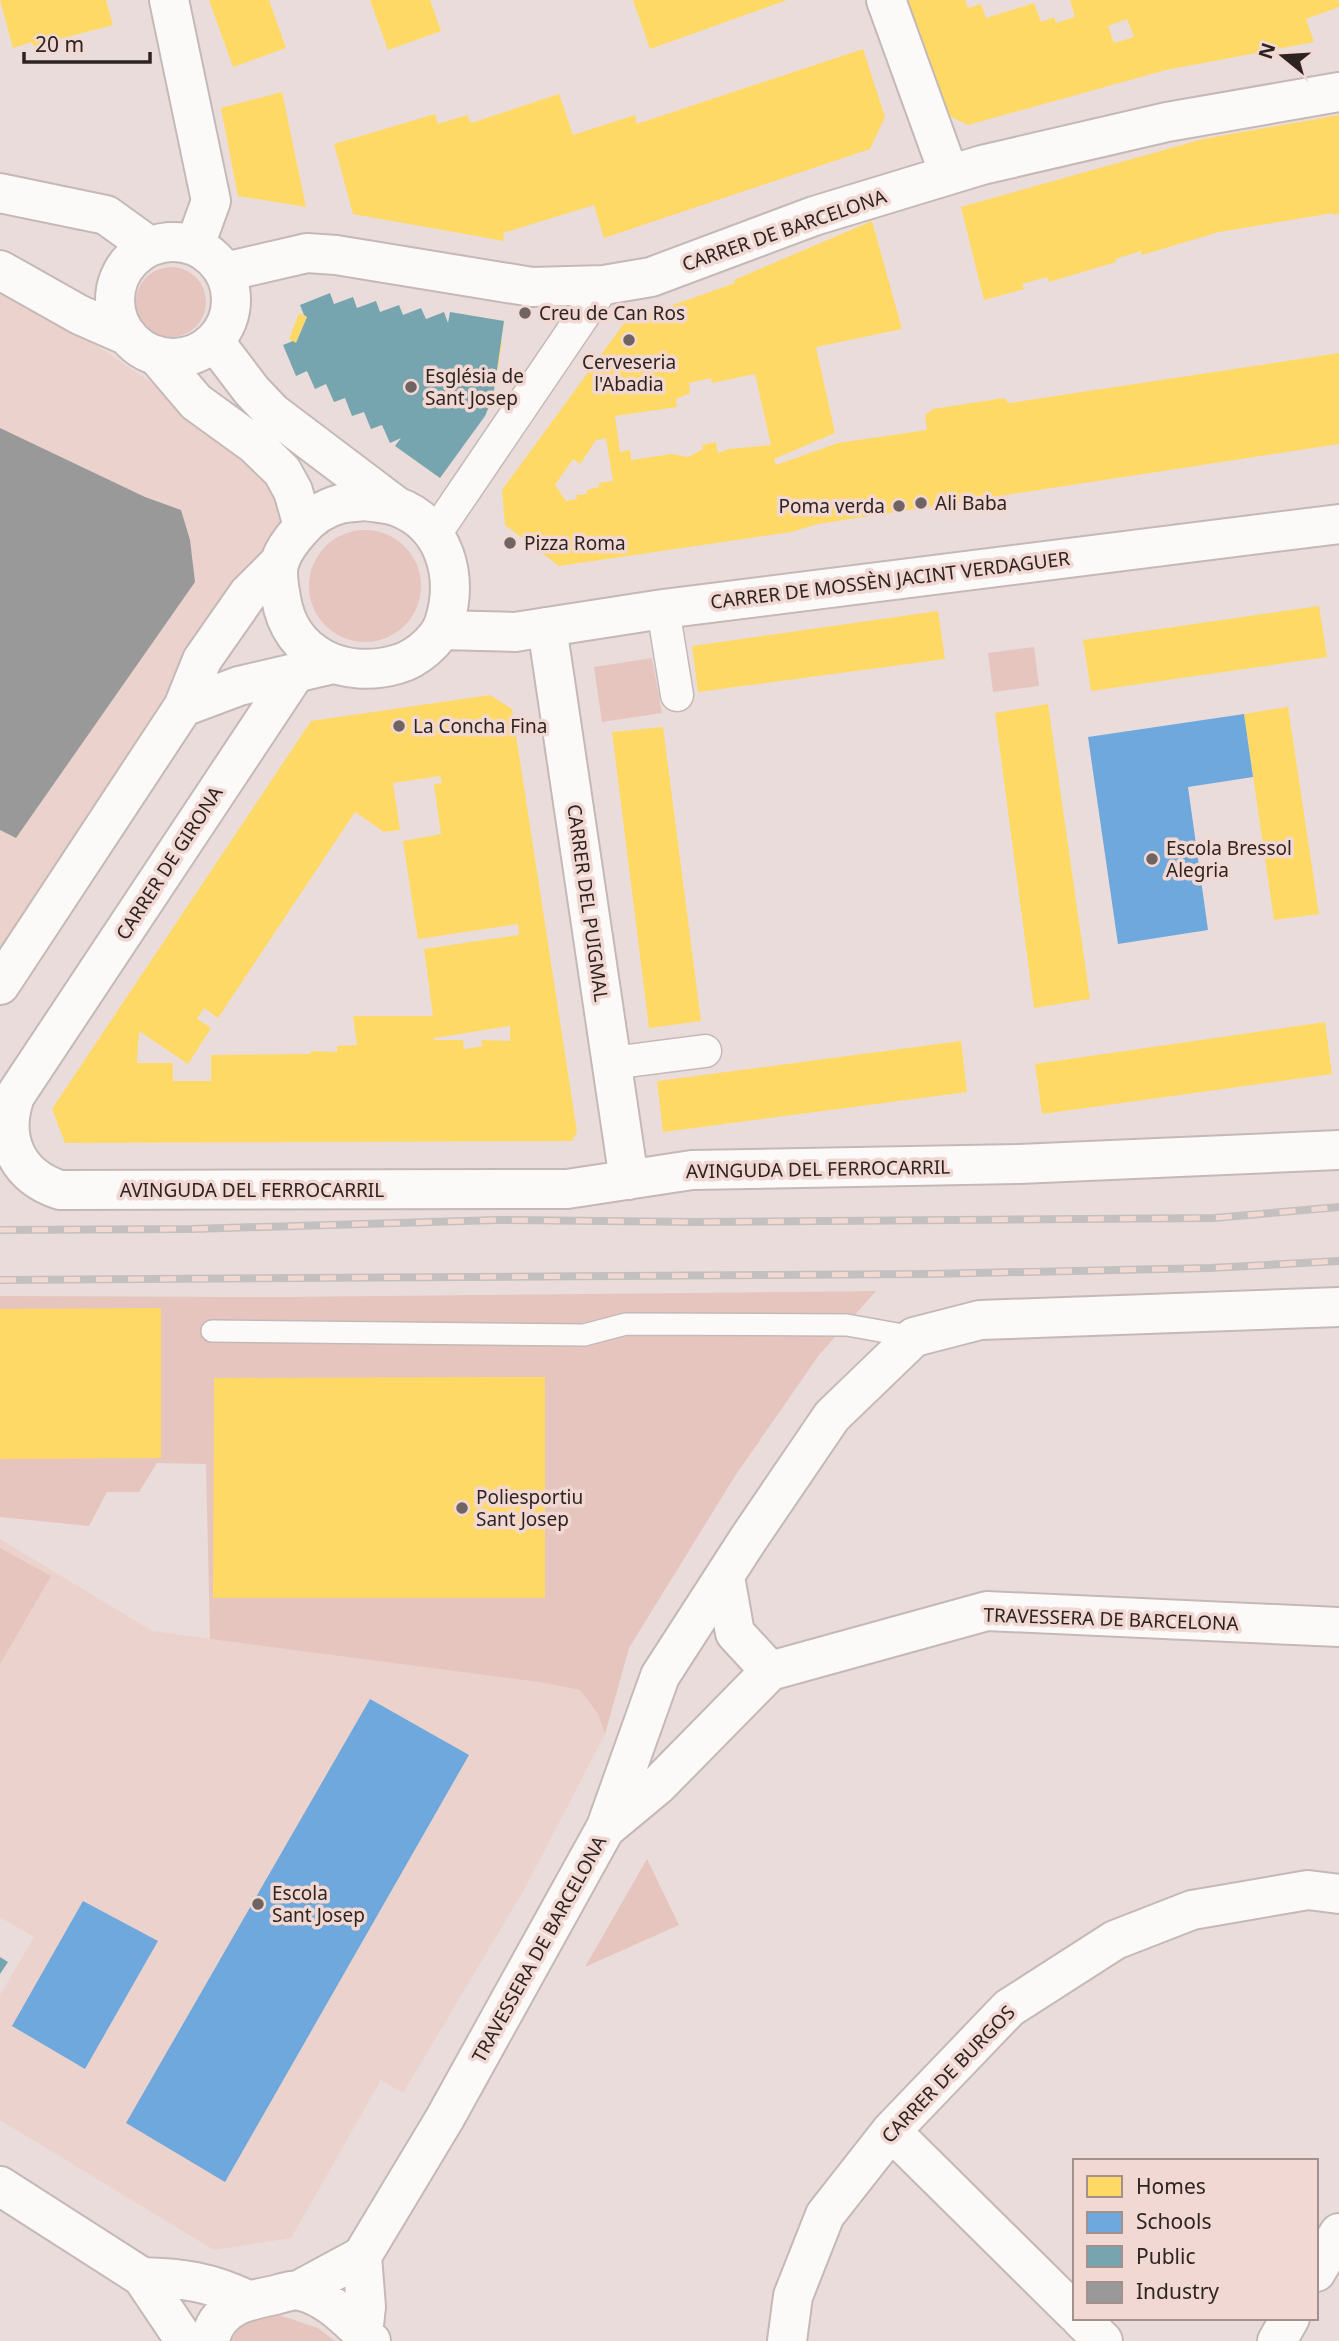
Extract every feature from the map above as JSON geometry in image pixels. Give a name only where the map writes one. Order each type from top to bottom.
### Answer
[{"type":"street","points":[[169,0],[211,201],[195,245]]},
{"type":"street","points":[[886,0],[949,174]]},
{"type":"street","name":"CARRER DE BARCELONA","points":[[225,272],[307,253],[336,255],[532,287],[604,285],[651,277],[814,216],[938,180],[949,174],[1167,121],[1339,92]]},
{"type":"street","points":[[0,193],[106,215],[149,246]]},
{"type":"street","points":[[0,270],[80,315],[142,346],[171,358],[201,351],[214,341],[225,326],[231,289],[225,272],[212,256],[195,245],[172,241],[149,246],[134,256],[123,270],[116,286],[118,321],[142,346],[195,402],[254,444],[282,471],[293,491],[303,526]]},
{"type":"street","points":[[435,534],[604,285]]},
{"type":"street","points":[[214,341],[252,391],[273,413],[396,506],[419,518],[435,534],[445,555],[450,583],[448,609],[442,630],[425,648],[404,662],[381,669],[353,670],[333,664],[310,650],[294,634],[283,612],[279,589],[279,563]]},
{"type":"street","points":[[0,985],[183,707],[202,660],[247,594],[279,563],[289,543],[303,526],[318,514],[341,504],[366,501],[396,506]]},
{"type":"street","name":"CARRER DE MOSSÈN JACINT VERDAGUER","points":[[442,630],[515,632],[663,609],[1339,524]]},
{"type":"street","points":[[663,609],[677,695]]},
{"type":"street","name":"CARRER DEL PUIGMAL","points":[[547,627],[629,1180]]},
{"type":"street","points":[[183,707],[239,686],[333,664]]},
{"type":"street","name":"CARRER DE GIRONA","points":[[16,1156],[6,1132],[8,1114],[15,1096],[295,675]]},
{"type":"street","points":[[612,1063],[705,1051]]},
{"type":"street","name":"AVINGUDA DEL FERROCARRIL","points":[[16,1156],[30,1174],[43,1184],[60,1190],[567,1189],[692,1170],[1019,1164],[1339,1150]]},
{"type":"street","points":[[605,1829],[660,1675],[832,1416],[914,1337],[980,1320],[1339,1307]]},
{"type":"street","points":[[725,1577],[735,1633],[770,1671]]},
{"type":"street","name":"TRAVESSERA DE BARCELONA","points":[[362,2256],[445,2118],[605,1829],[658,1784],[770,1671],[987,1611],[1339,1628]]},
{"type":"street","name":"CARRER DE BURGOS","points":[[787,2341],[793,2296],[825,2215],[891,2131],[1009,2008],[1115,1940],[1192,1910],[1308,1890],[1339,1894]]},
{"type":"street","points":[[891,2131],[1073,2311]]},
{"type":"street","points":[[0,2186],[142,2277],[185,2341]]},
{"type":"street","points":[[1318,2269],[1339,2233]]},
{"type":"street","points":[[210,2341],[213,2327],[225,2313],[248,2301],[299,2290],[362,2256],[367,2337]]},
{"type":"street","points":[[142,2277],[170,2277],[219,2286],[248,2301]]},
{"type":"street","points":[[299,2290],[334,2306],[367,2337]]},
{"type":"street","points":[[1082,2320],[1103,2341]]},
{"type":"street","points":[[1277,2341],[1289,2320]]},
{"type":"lane","points":[[212,1331],[584,1335],[626,1324],[847,1325],[914,1337]]},
{"type":"shaded area","points":[[178,267],[191,273],[200,282],[204,288],[204,316],[196,327],[185,335],[164,337],[146,327],[138,316],[136,295],[146,277],[157,269]]},
{"type":"shaded area","points":[[0,280],[273,465],[283,515],[259,573],[0,960]]},
{"type":"shaded area","points":[[365,530],[386,534],[405,546],[417,565],[421,586],[417,607],[405,626],[386,638],[365,642],[344,638],[325,626],[313,607],[309,586],[313,565],[325,546],[344,534]]},
{"type":"shaded area","points":[[1034,647],[1039,686],[993,692],[988,653]]},
{"type":"shaded area","points":[[652,658],[662,713],[602,722],[594,667]]},
{"type":"shaded area","name":"Poliesportiu Sant Josep","points":[[876,1291],[819,1355],[735,1476],[629,1648],[605,1734],[598,1714],[580,1690],[539,1682],[210,1639],[206,1464],[157,1463],[139,1492],[107,1492],[89,1526],[0,1517],[0,1296],[280,1297]]},
{"type":"shaded area","name":"Escola Sant Josep","points":[[0,1539],[152,1631],[540,1682],[580,1690],[598,1714],[605,1734],[524,1890],[403,2093],[381,2080],[291,2238],[214,2250],[0,2120],[0,1995],[34,1937],[0,1917]]},
{"type":"shaded area","points":[[0,1548],[51,1576],[0,1664]]},
{"type":"shaded area","points":[[647,1859],[679,1925],[585,1967]]},
{"type":"shaded area","points":[[279,2315],[318,2328],[335,2341],[232,2341],[245,2324]]},
{"type":"building: Homes","points":[[0,0],[106,0],[113,25],[33,46],[32,42],[13,48]]},
{"type":"building: Homes","points":[[209,0],[269,0],[286,48],[233,67]]},
{"type":"building: Homes","points":[[370,0],[430,0],[441,31],[388,50]]},
{"type":"building: Homes","points":[[633,0],[787,0],[650,49]]},
{"type":"building: Homes","points":[[898,0],[965,0],[968,8],[981,4],[986,18],[1034,3],[1041,22],[1054,17],[1056,23],[1075,17],[1070,0],[1339,0],[1339,7],[1306,19],[1314,42],[1166,70],[968,125],[933,108]],"holes":[[[1127,19],[1134,37],[1114,43],[1108,26]]]},
{"type":"building: Homes","points":[[863,49],[885,117],[870,149],[604,238],[594,205],[503,233],[504,241],[353,214],[334,144],[435,114],[438,124],[467,115],[471,123],[559,94],[573,135],[635,115],[637,124]]},
{"type":"building: Homes","points":[[282,92],[306,207],[238,196],[221,108]]},
{"type":"building: Homes","points":[[1339,115],[1339,214],[1219,232],[1142,255],[1141,251],[1115,259],[1116,262],[1049,282],[1047,277],[1022,284],[1024,289],[984,300],[961,207],[1203,139]]},
{"type":"building: Homes","points":[[872,221],[902,329],[816,347],[835,433],[774,459],[776,465],[838,443],[927,430],[925,415],[933,409],[1004,398],[1009,403],[1339,353],[1339,444],[818,524],[791,532],[559,566],[505,525],[502,490],[625,322],[735,283],[734,280]],"holes":[[[755,374],[771,445],[729,449],[718,453],[716,442],[702,445],[703,449],[688,457],[672,454],[631,460],[630,450],[620,452],[615,416],[677,407],[676,399],[690,393],[689,383],[711,378],[712,383]],[[606,438],[613,481],[599,483],[599,487],[587,490],[587,494],[576,495],[577,499],[566,501],[555,485],[573,459],[580,464],[596,440]]]},
{"type":"building: Homes","points":[[299,313],[307,317],[296,343],[289,339]]},
{"type":"building: Homes","points":[[462,314],[504,321],[502,342],[493,397],[487,411],[440,478],[405,453],[449,391]]},
{"type":"building: Homes","points":[[1319,606],[1327,657],[1091,691],[1083,640]]},
{"type":"building: Homes","points":[[938,611],[945,659],[698,692],[692,646]]},
{"type":"building: Homes","points":[[490,695],[512,709],[577,1132],[572,1141],[65,1143],[52,1109],[311,721]],"holes":[[[440,776],[442,783],[434,784],[441,834],[403,841],[418,939],[518,924],[519,935],[424,949],[433,1016],[353,1016],[357,1045],[337,1046],[337,1052],[211,1055],[211,1081],[173,1081],[173,1063],[137,1063],[139,1031],[188,1064],[211,1028],[197,1019],[204,1008],[218,1018],[355,812],[384,832],[400,830],[393,783]],[[510,1026],[510,1041],[481,1040],[483,1046],[464,1049],[463,1040],[434,1040]]]},
{"type":"building: Homes","points":[[1048,704],[1090,999],[1034,1008],[995,713]]},
{"type":"building: Homes","points":[[1288,707],[1319,914],[1274,920],[1244,714]]},
{"type":"building: Homes","points":[[663,727],[701,1021],[649,1028],[612,732]]},
{"type":"building: Homes","points":[[1325,1022],[1332,1074],[1042,1114],[1035,1064]]},
{"type":"building: Homes","points":[[961,1041],[967,1092],[663,1132],[657,1081]]},
{"type":"building: Homes","points":[[161,1308],[161,1458],[0,1459],[0,1309]]},
{"type":"building: Homes","points":[[545,1377],[545,1598],[213,1598],[214,1378]]},
{"type":"building: Schools","name":"Escola Bressol Alegria","points":[[1244,714],[1253,777],[1188,787],[1208,930],[1118,944],[1088,737]]},
{"type":"building: Schools","points":[[370,1699],[469,1755],[225,2182],[126,2123]]},
{"type":"building: Schools","points":[[83,1901],[158,1941],[85,2069],[12,2026]]},
{"type":"building: Public","name":"Església de Sant Josep","points":[[330,293],[334,304],[353,297],[357,308],[376,301],[380,312],[399,305],[403,315],[421,308],[426,319],[444,312],[448,323],[450,312],[504,321],[493,397],[485,416],[440,478],[395,446],[401,438],[390,443],[382,425],[371,429],[364,412],[352,416],[345,398],[334,402],[326,384],[315,389],[307,371],[296,376],[283,345],[293,341],[296,343],[307,317],[300,305]]},
{"type":"building: Public","points":[[0,1957],[8,1962],[0,1974]]},
{"type":"building: Industry","points":[[0,428],[145,497],[181,510],[190,540],[195,582],[16,838],[0,830]]},
{"type":"railway","points":[[0,1230],[192,1229],[498,1220],[695,1222],[1214,1218],[1339,1207]]},
{"type":"railway","points":[[0,1280],[929,1274],[1210,1268],[1339,1261]]},
{"type":"place","name":"Creu de Can Ros","points":[[525,313]]},
{"type":"place","name":"Cerveseria l'Abadia","points":[[629,340]]},
{"type":"place","name":"Església de Sant Josep","points":[[411,387]]},
{"type":"place","name":"Ali Baba","points":[[921,503]]},
{"type":"place","name":"Poma verda","points":[[899,506]]},
{"type":"place","name":"Pizza Roma","points":[[510,543]]},
{"type":"place","name":"La Concha Fina","points":[[399,726]]},
{"type":"place","name":"Escola Bressol Alegria","points":[[1152,859]]},
{"type":"place","name":"Poliesportiu Sant Josep","points":[[462,1508]]},
{"type":"place","name":"Escola Sant Josep","points":[[258,1904]]}]
